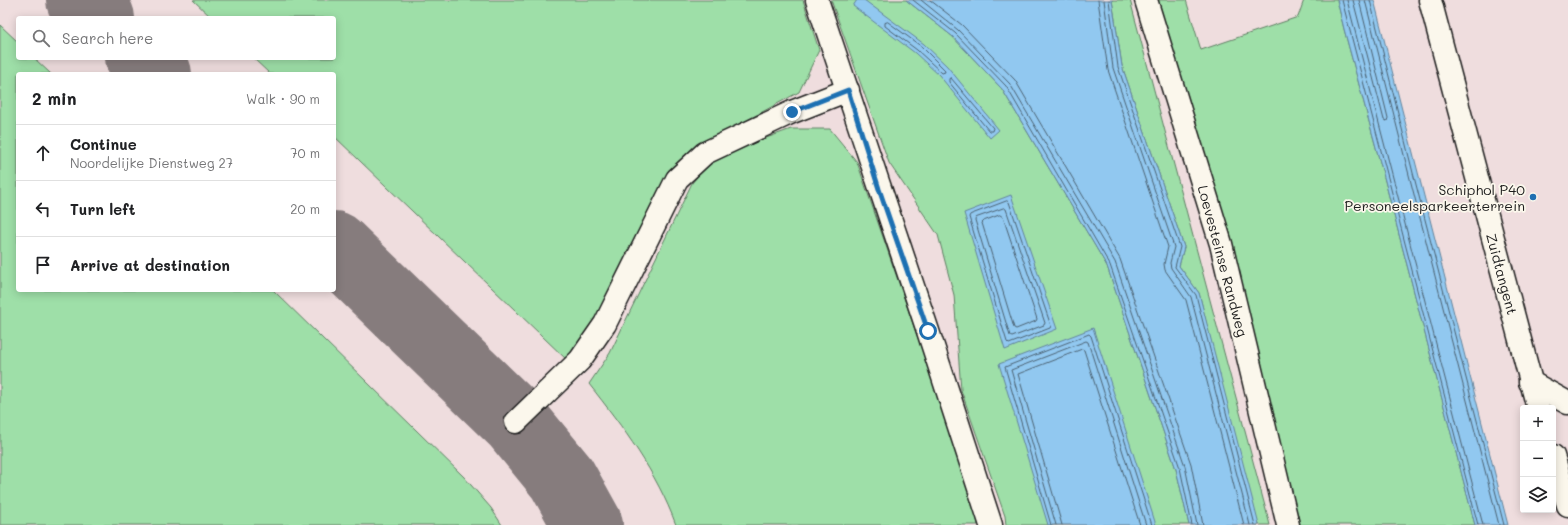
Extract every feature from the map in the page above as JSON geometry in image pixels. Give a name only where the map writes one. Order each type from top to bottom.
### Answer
[{"type":"lane","points":[[817,0],[848,90],[879,189],[928,331],[991,525]]},
{"type":"lane","name":"Loevesteinse Randweg","points":[[1146,0],[1221,244],[1288,525]]},
{"type":"lane","name":"Zuidtangent","points":[[1430,0],[1537,405]]},
{"type":"lane","points":[[516,422],[580,360],[605,324],[677,179],[705,153],[792,112],[848,90]]},
{"type":"lane","points":[[1530,382],[1568,403]]},
{"type":"lane","points":[[1556,466],[1568,505]]},
{"type":"green space","points":[[193,0],[803,0],[819,50],[799,92],[692,150],[680,163],[612,301],[568,361],[336,138],[336,72],[268,72],[255,60],[336,60],[336,16],[210,16]]},
{"type":"green space","points":[[831,0],[906,0],[952,36],[1002,89],[1107,266],[1176,469],[1189,525],[1006,525],[1005,516],[961,390],[954,295],[938,235],[889,163]]},
{"type":"green space","points":[[1112,0],[1130,0],[1270,525],[1256,525],[1199,293],[1179,266],[1184,247],[1122,66]]},
{"type":"green space","points":[[1155,0],[1186,0],[1201,50],[1298,17],[1304,0],[1337,0],[1475,525],[1297,525]]},
{"type":"green space","points":[[0,25],[16,40],[16,60],[36,60],[49,72],[16,72],[16,292],[275,292],[464,477],[491,508],[502,525],[0,525]]},
{"type":"green space","points":[[791,129],[830,129],[857,162],[973,497],[978,525],[676,525],[659,487],[638,451],[589,384],[610,353],[692,183],[706,166],[747,145]]},
{"type":"water","points":[[857,0],[864,0],[924,44],[947,66],[999,130],[990,138],[939,75],[915,53],[853,6]]},
{"type":"water","points":[[906,0],[1112,0],[1122,66],[1184,247],[1179,266],[1199,293],[1259,525],[1189,525],[1176,469],[1107,266],[1002,89],[952,36]]},
{"type":"water","points":[[1337,0],[1374,0],[1508,525],[1475,525]]},
{"type":"water","points":[[1011,195],[1057,329],[1005,350],[964,213]]},
{"type":"water","points":[[1093,328],[1156,525],[1048,525],[999,364]]},
{"type":"taxiway","points":[[81,0],[98,16]]},
{"type":"taxiway","points":[[142,60],[155,72]]},
{"type":"taxiway","points":[[336,248],[516,422],[562,478],[588,525]]},
{"type":"place","name":"Schiphol P40 Personeelsparkeerterrein","points":[[1533,197]]},
{"type":"route","points":[[792,112],[848,90],[879,189],[928,331]]}]
